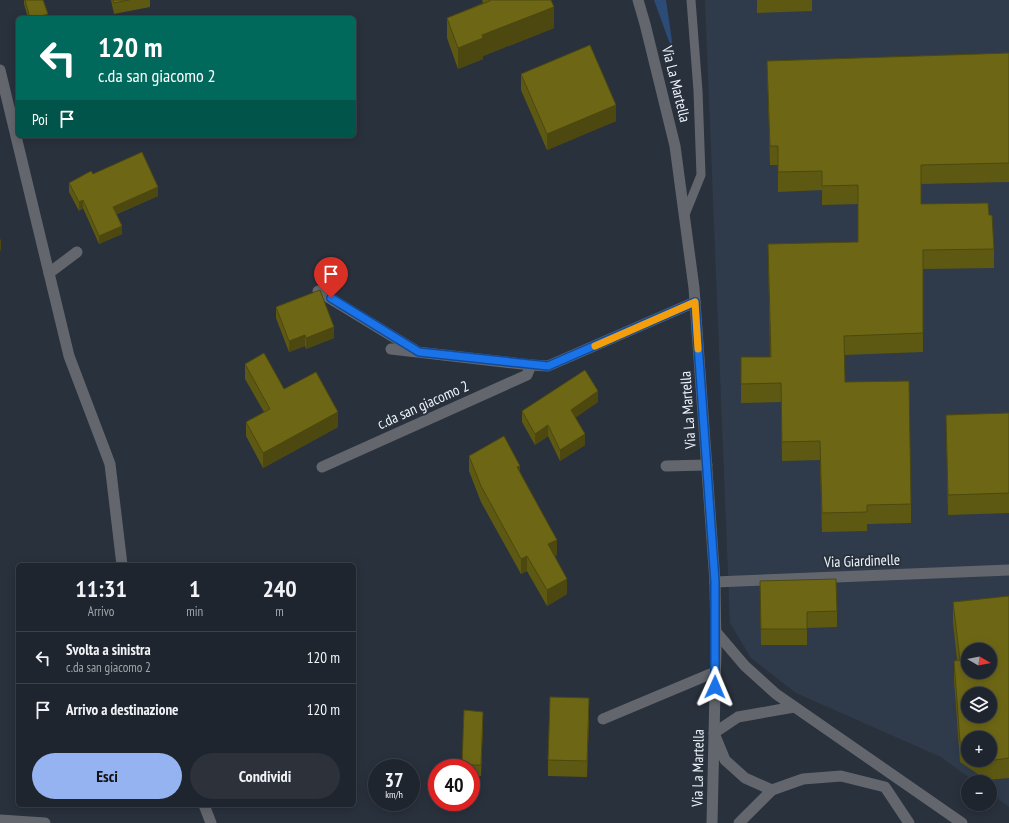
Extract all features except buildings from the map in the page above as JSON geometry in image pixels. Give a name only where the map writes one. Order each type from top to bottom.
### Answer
[{"type":"street","name":"Via La Martella","points":[[638,0],[676,146],[695,302],[715,582],[716,632],[712,823]]},
{"type":"street","points":[[0,70],[16,136]]},
{"type":"street","points":[[16,138],[69,356],[110,464],[122,563]]},
{"type":"street","points":[[49,273],[77,252]]},
{"type":"street","name":"c.da san giacomo 2","points":[[318,291],[419,352]]},
{"type":"street","name":"c.da san giacomo 2","points":[[391,349],[548,366],[695,302]]},
{"type":"street","name":"c.da san giacomo 2","points":[[322,466],[527,375],[531,365]]},
{"type":"street","name":"Via La Martella","points":[[666,466],[706,465]]},
{"type":"street","name":"Via Giardinelle","points":[[715,582],[1009,570]]},
{"type":"street","points":[[716,632],[745,666],[776,694],[962,823]]},
{"type":"street","points":[[603,720],[715,672]]},
{"type":"street","points":[[772,790],[745,778],[725,760],[714,732],[738,717],[794,707]]},
{"type":"street","points":[[739,823],[772,790],[803,779],[840,776],[885,787],[910,823]]},
{"type":"street","points":[[205,807],[211,823]]},
{"type":"street","points":[[0,820],[45,823]]},
{"type":"lane","points":[[684,217],[701,175],[698,91],[691,0]]},
{"type":"shaded area","points":[[654,0],[666,0],[674,55]]},
{"type":"shaded area","points":[[705,0],[1009,0],[1009,807],[997,798],[997,775],[965,775],[941,757],[796,693],[751,658],[730,623]]},
{"type":"slow traffic","points":[[595,346],[695,302],[698,349]]},
{"type":"route","points":[[331,298],[419,352],[548,366],[695,302],[715,582],[715,687]]}]
